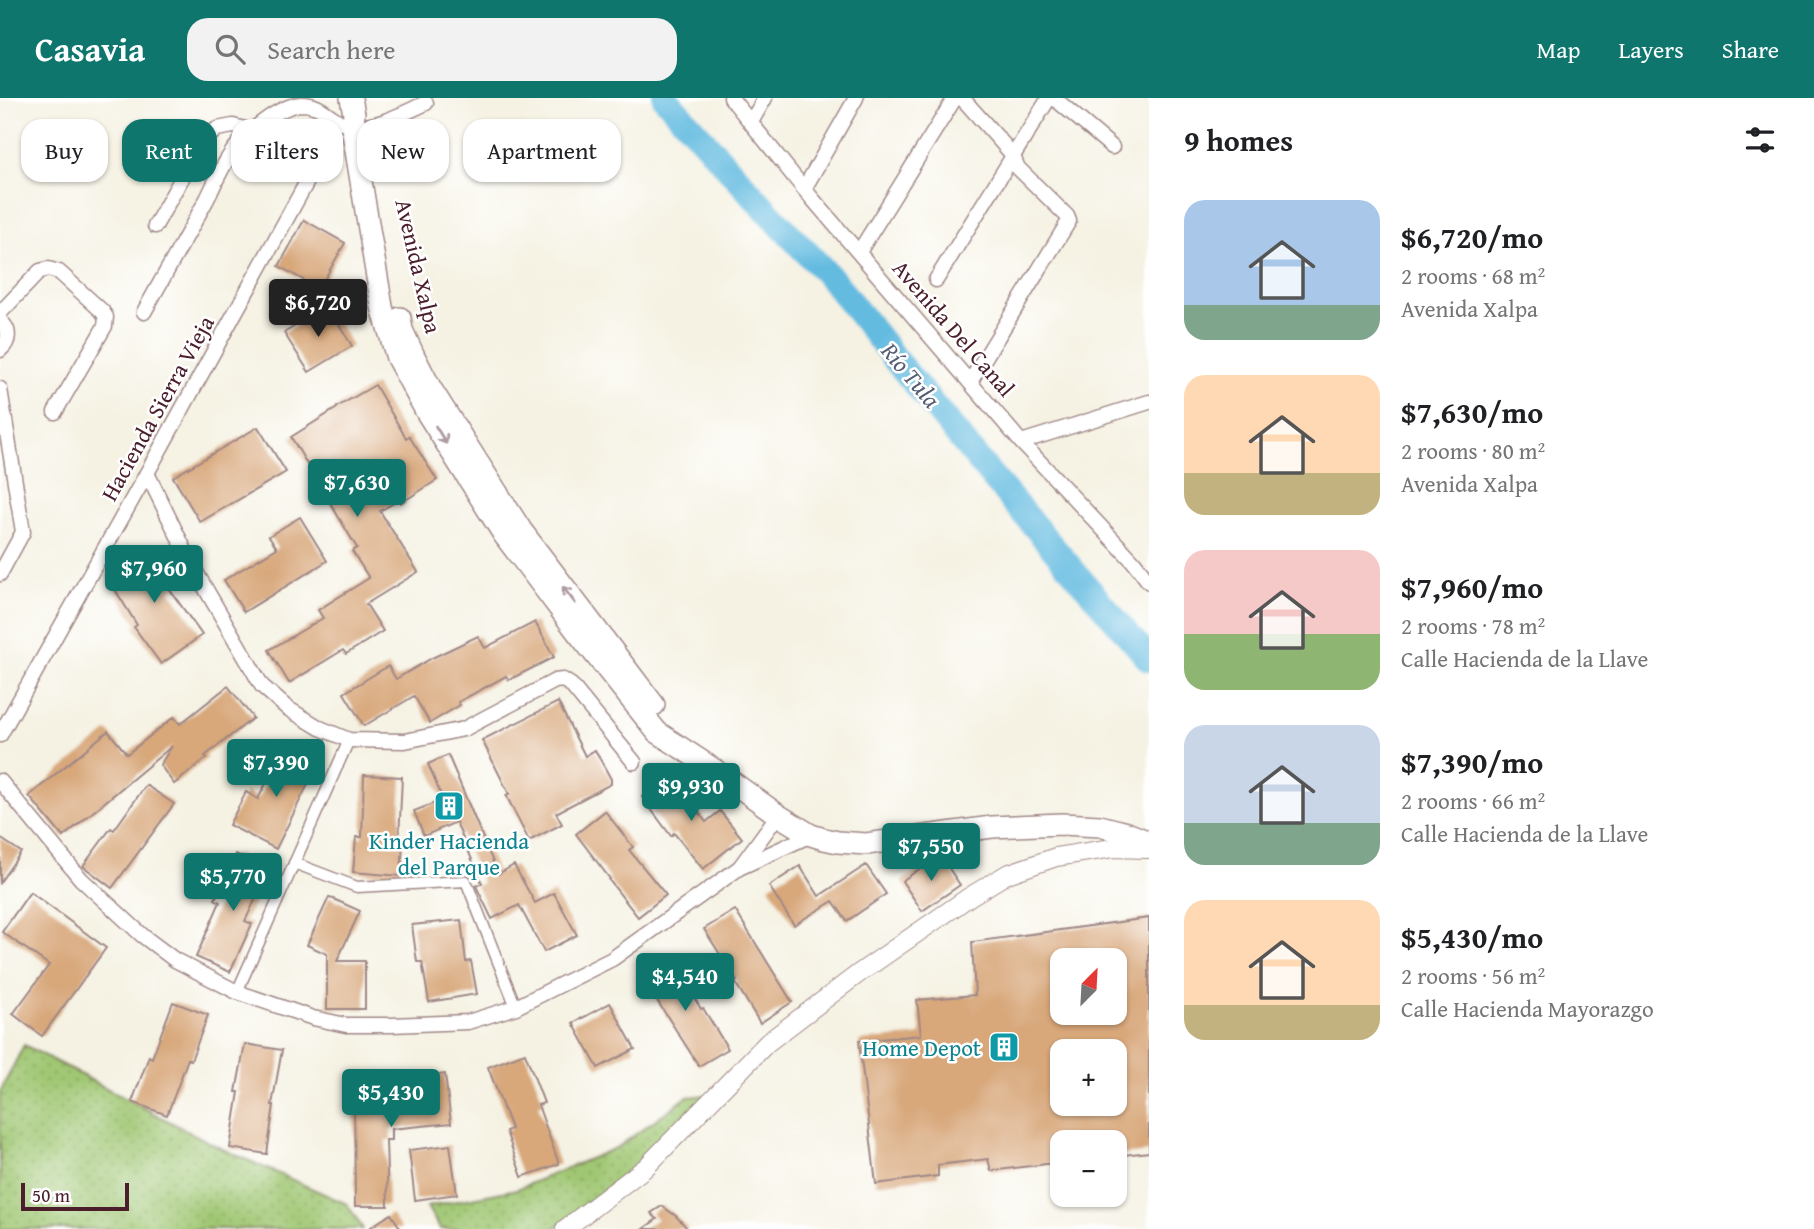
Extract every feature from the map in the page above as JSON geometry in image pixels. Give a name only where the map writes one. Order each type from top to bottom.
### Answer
[{"type":"main road","name":"Avenida Xalpa","points":[[356,112],[402,330],[431,389],[511,530],[657,732],[811,835],[838,842],[866,844],[992,827],[1062,824],[1100,827],[1127,833],[1149,842]]},
{"type":"street","name":"Avenida Del Canal","points":[[731,98],[804,189],[1021,442],[1133,561],[1149,582]]},
{"type":"street","points":[[751,122],[765,98]]},
{"type":"street","points":[[804,189],[856,98]]},
{"type":"street","points":[[859,252],[955,98]]},
{"type":"street","points":[[962,98],[1012,155],[1018,168],[1069,220],[970,382]]},
{"type":"street","points":[[936,280],[1012,155],[1051,98],[1112,147]]},
{"type":"street","points":[[343,124],[356,112],[384,122],[426,103]]},
{"type":"street","points":[[270,119],[295,105],[309,104],[319,107],[336,119]]},
{"type":"street","points":[[155,226],[202,142],[218,129],[231,126]]},
{"type":"street","points":[[144,312],[231,154]]},
{"type":"street","name":"Hacienda Sierra Vieja","points":[[0,735],[307,182]]},
{"type":"street","points":[[0,313],[40,271],[48,269],[59,272],[102,310],[106,317],[105,326],[55,412]]},
{"type":"street","points":[[0,321],[8,331],[8,341],[0,350]]},
{"type":"street","points":[[0,389],[23,532],[0,574]]},
{"type":"street","points":[[1021,442],[1149,402]]},
{"type":"street","points":[[147,473],[193,567],[262,686],[287,708],[320,728],[349,740],[405,740],[464,729],[555,681],[563,680],[571,685],[634,762]]},
{"type":"street","points":[[236,992],[349,740]]},
{"type":"street","points":[[0,781],[81,879],[143,936],[175,960],[236,992],[313,1018],[346,1025],[468,1022],[516,1007],[612,959],[739,868],[811,835]]},
{"type":"street","points":[[739,868],[778,814]]},
{"type":"street","points":[[565,1229],[645,1168],[766,1043],[858,974],[969,897],[1007,874],[1056,857],[1113,848],[1149,849]]},
{"type":"street","points":[[294,863],[357,887],[466,881],[516,1007]]},
{"type":"green space","points":[[24,1045],[218,1147],[347,1204],[363,1229],[0,1229],[0,1092]]},
{"type":"green space","points":[[708,1095],[632,1169],[554,1229],[440,1229],[427,1207],[517,1189],[618,1147],[687,1097]]},
{"type":"building","points":[[304,220],[345,243],[319,289],[279,266]]},
{"type":"building","points":[[324,308],[329,308],[352,346],[309,372],[284,333]]},
{"type":"building","points":[[375,385],[406,438],[409,436],[437,480],[401,503],[399,500],[380,511],[418,572],[366,604],[383,631],[346,654],[343,650],[289,683],[269,650],[323,618],[318,610],[369,578],[352,551],[357,548],[291,437]]},
{"type":"building","points":[[258,427],[286,472],[200,522],[173,477]]},
{"type":"building","points":[[300,517],[327,561],[244,612],[224,580],[277,548],[269,536]]},
{"type":"building","points":[[151,547],[176,586],[170,590],[202,635],[161,664],[134,627],[137,625],[106,575]]},
{"type":"building","points":[[535,622],[554,657],[509,680],[506,676],[458,702],[460,705],[430,723],[414,696],[364,726],[344,693],[388,666],[396,679],[478,636],[485,648]]},
{"type":"building","points":[[228,686],[253,718],[174,784],[160,765],[172,746],[63,837],[29,796],[108,731],[127,754],[174,717],[180,724]]},
{"type":"building","points":[[558,702],[585,756],[595,750],[611,779],[611,784],[556,813],[562,824],[529,841],[482,740]]},
{"type":"building","points":[[286,745],[319,762],[276,849],[229,825],[246,792],[258,799]]},
{"type":"building","points":[[448,755],[498,874],[514,865],[535,903],[554,893],[577,935],[544,952],[519,905],[492,919],[476,886],[482,883],[456,822],[424,836],[414,811],[443,800],[428,764]]},
{"type":"building","points":[[364,775],[402,777],[399,840],[403,841],[401,876],[353,872],[356,837],[362,837]]},
{"type":"building","points":[[671,775],[706,822],[720,811],[742,838],[703,869],[674,833],[671,836],[642,797]]},
{"type":"building","points":[[146,785],[174,804],[112,888],[83,866],[111,828],[114,830]]},
{"type":"building","points":[[605,811],[633,847],[629,850],[666,895],[638,917],[576,834]]},
{"type":"building","points":[[0,838],[21,852],[0,882]]},
{"type":"building","points":[[236,854],[270,869],[245,921],[252,924],[230,972],[196,957],[220,902],[215,899]]},
{"type":"building","points":[[940,855],[960,885],[922,911],[902,881]]},
{"type":"building","points":[[866,865],[886,894],[847,921],[833,901],[794,925],[769,886],[800,866],[819,896]]},
{"type":"building","points":[[30,892],[106,948],[42,1036],[13,1014],[49,965],[2,932]]},
{"type":"building","points":[[329,897],[360,911],[337,961],[365,961],[365,1009],[327,1009],[327,954],[307,945]]},
{"type":"building","points":[[735,910],[792,1002],[760,1023],[704,929]]},
{"type":"building","name":"Home Depot","points":[[1149,918],[1149,1152],[1127,1155],[1127,1130],[1050,1130],[1050,1164],[991,1171],[988,1159],[938,1165],[938,1176],[876,1184],[859,1041],[921,1035],[917,1000],[975,995],[972,942]]},
{"type":"building","points":[[461,920],[466,962],[471,961],[477,994],[429,1002],[422,962],[417,962],[412,925]]},
{"type":"building","points":[[671,960],[728,1049],[699,1066],[642,977]]},
{"type":"building","points":[[173,1002],[208,1015],[167,1115],[132,1102]]},
{"type":"building","points":[[610,1003],[635,1049],[598,1068],[573,1023]]},
{"type":"building","points":[[245,1044],[282,1050],[267,1154],[230,1148]]},
{"type":"building","points":[[525,1053],[544,1103],[538,1105],[559,1164],[522,1177],[506,1131],[511,1129],[488,1067]]},
{"type":"building","points":[[445,1074],[451,1123],[391,1129],[391,1140],[386,1140],[388,1206],[355,1206],[354,1090],[407,1090],[406,1079]]},
{"type":"building","points":[[450,1145],[457,1194],[415,1200],[409,1150]]},
{"type":"building","points":[[662,1206],[688,1229],[643,1229],[657,1219],[651,1213]]},
{"type":"building","points":[[391,1214],[401,1229],[368,1229]]},
{"type":"waterway","name":"Río Tula","points":[[665,98],[832,279],[994,479],[1149,659]]},
{"type":"place","name":"Kinder Hacienda del Parque","points":[[449,806]]},
{"type":"place","name":"Home Depot","points":[[1004,1047]]}]
